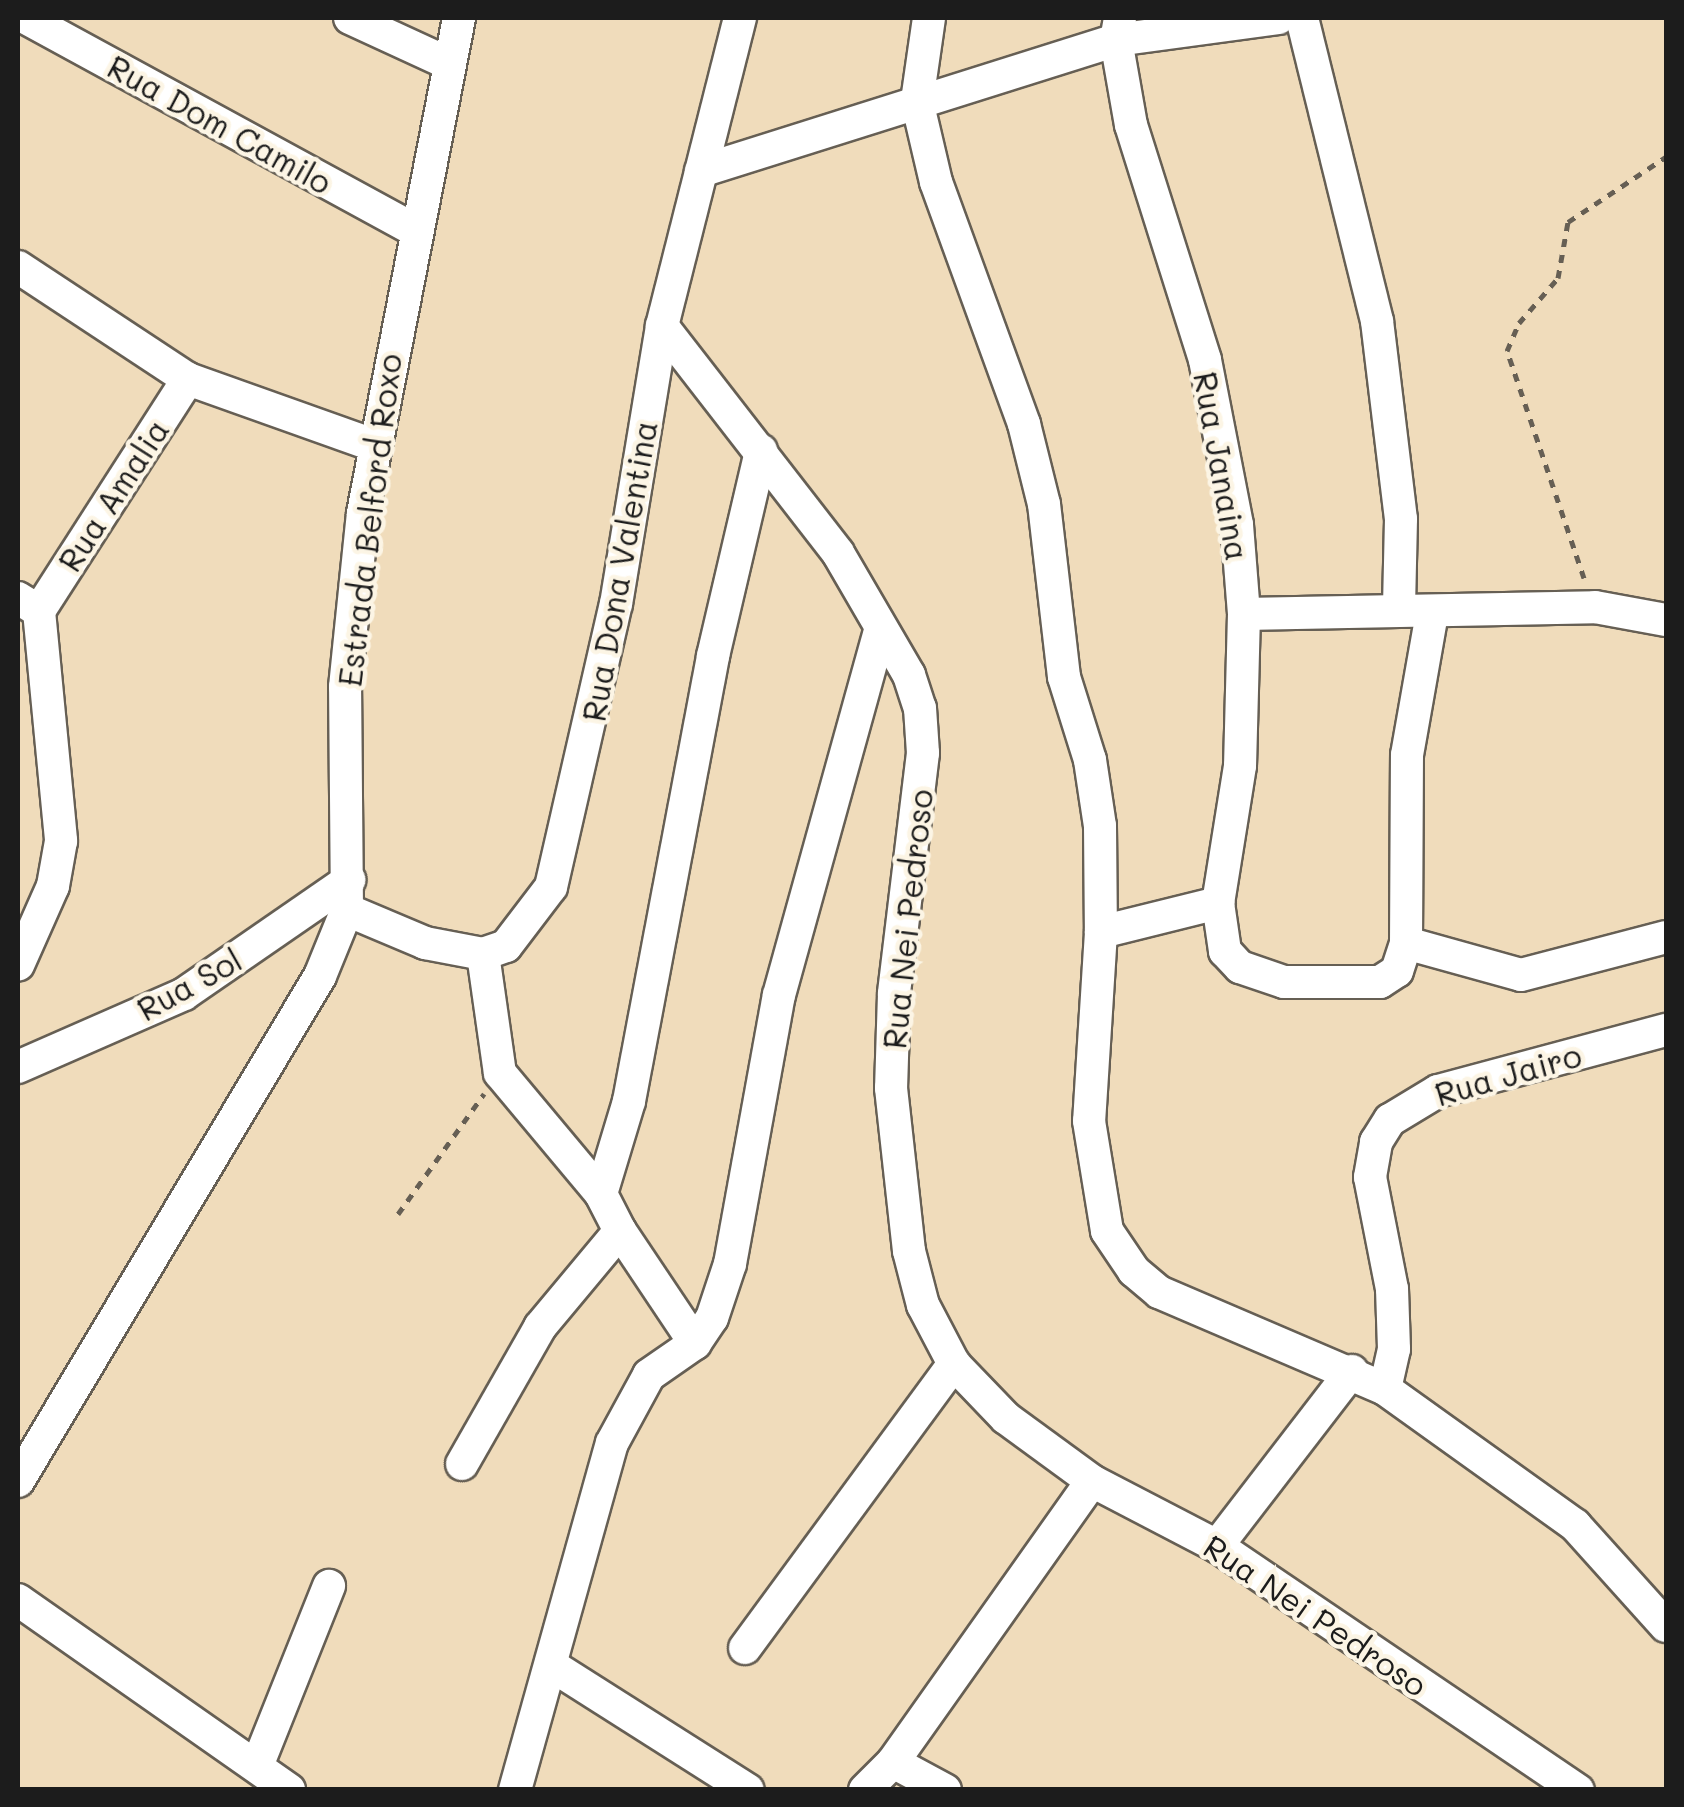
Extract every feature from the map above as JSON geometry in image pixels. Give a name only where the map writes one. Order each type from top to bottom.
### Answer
[{"type":"street","name":"Rua Dom Camilo","points":[[26,18],[413,229]]},
{"type":"street","points":[[350,18],[450,64]]},
{"type":"street","name":"Estrada Belford Roxo","points":[[18,1480],[320,976],[348,895],[344,687],[372,445],[459,18]]},
{"type":"street","name":"Rua Dona Valentina","points":[[482,954],[506,946],[552,887],[616,604],[662,326],[740,18]]},
{"type":"street","points":[[929,18],[917,101],[936,182],[1024,424],[1044,504],[1064,676],[1090,760],[1100,826],[1101,932],[1089,1122],[1107,1230],[1134,1271],[1160,1292],[1386,1389],[1576,1525],[1666,1626]]},
{"type":"street","points":[[701,170],[917,101],[1118,28],[1278,18]]},
{"type":"street","points":[[1302,18],[1377,321],[1415,612],[1408,755],[1406,943],[1521,974],[1666,937]]},
{"type":"street","name":"Rua Janaina","points":[[1118,28],[1146,180],[1222,428],[1244,614],[1236,822],[1218,904],[1220,935],[1232,960],[1284,982],[1390,980],[1406,943]]},
{"type":"street","points":[[18,266],[188,378],[372,445]]},
{"type":"street","name":"Rua Nei Pedroso","points":[[662,326],[838,553],[914,692],[923,753],[894,994],[898,1192],[923,1305],[954,1364],[1006,1418],[1092,1481],[1218,1546],[1578,1790]]},
{"type":"street","name":"Rua Amalia","points":[[28,605],[188,378]]},
{"type":"street","points":[[601,1194],[629,1101],[712,656],[762,451]]},
{"type":"street","points":[[18,965],[53,886],[61,840],[28,605]]},
{"type":"street","points":[[1244,614],[1596,607],[1666,620]]},
{"type":"street","points":[[516,1790],[552,1665],[590,1506],[628,1405],[649,1376],[695,1342],[712,1318],[730,1264],[780,995],[880,632]]},
{"type":"street","points":[[348,895],[425,943],[482,954],[500,1073],[601,1194],[620,1231],[695,1342]]},
{"type":"street","name":"Rua Sol","points":[[18,1067],[184,994],[348,895]]},
{"type":"street","points":[[1101,932],[1218,904]]},
{"type":"street","name":"Rua Jairo","points":[[1386,1389],[1394,1348],[1392,1289],[1370,1177],[1376,1142],[1390,1120],[1438,1091],[1666,1030]]},
{"type":"street","points":[[462,1464],[540,1327],[620,1231]]},
{"type":"street","points":[[745,1648],[954,1364]]},
{"type":"street","points":[[1218,1546],[1352,1372]]},
{"type":"street","points":[[865,1790],[893,1762],[1092,1481]]},
{"type":"street","points":[[257,1766],[328,1586]]},
{"type":"street","points":[[18,1600],[289,1790]]},
{"type":"street","points":[[552,1665],[748,1790]]},
{"type":"street","points":[[893,1762],[945,1790]]},
{"type":"path","points":[[1596,607],[1507,351],[1519,323],[1558,278],[1568,222],[1666,157]]},
{"type":"path","points":[[398,1214],[500,1073]]}]
